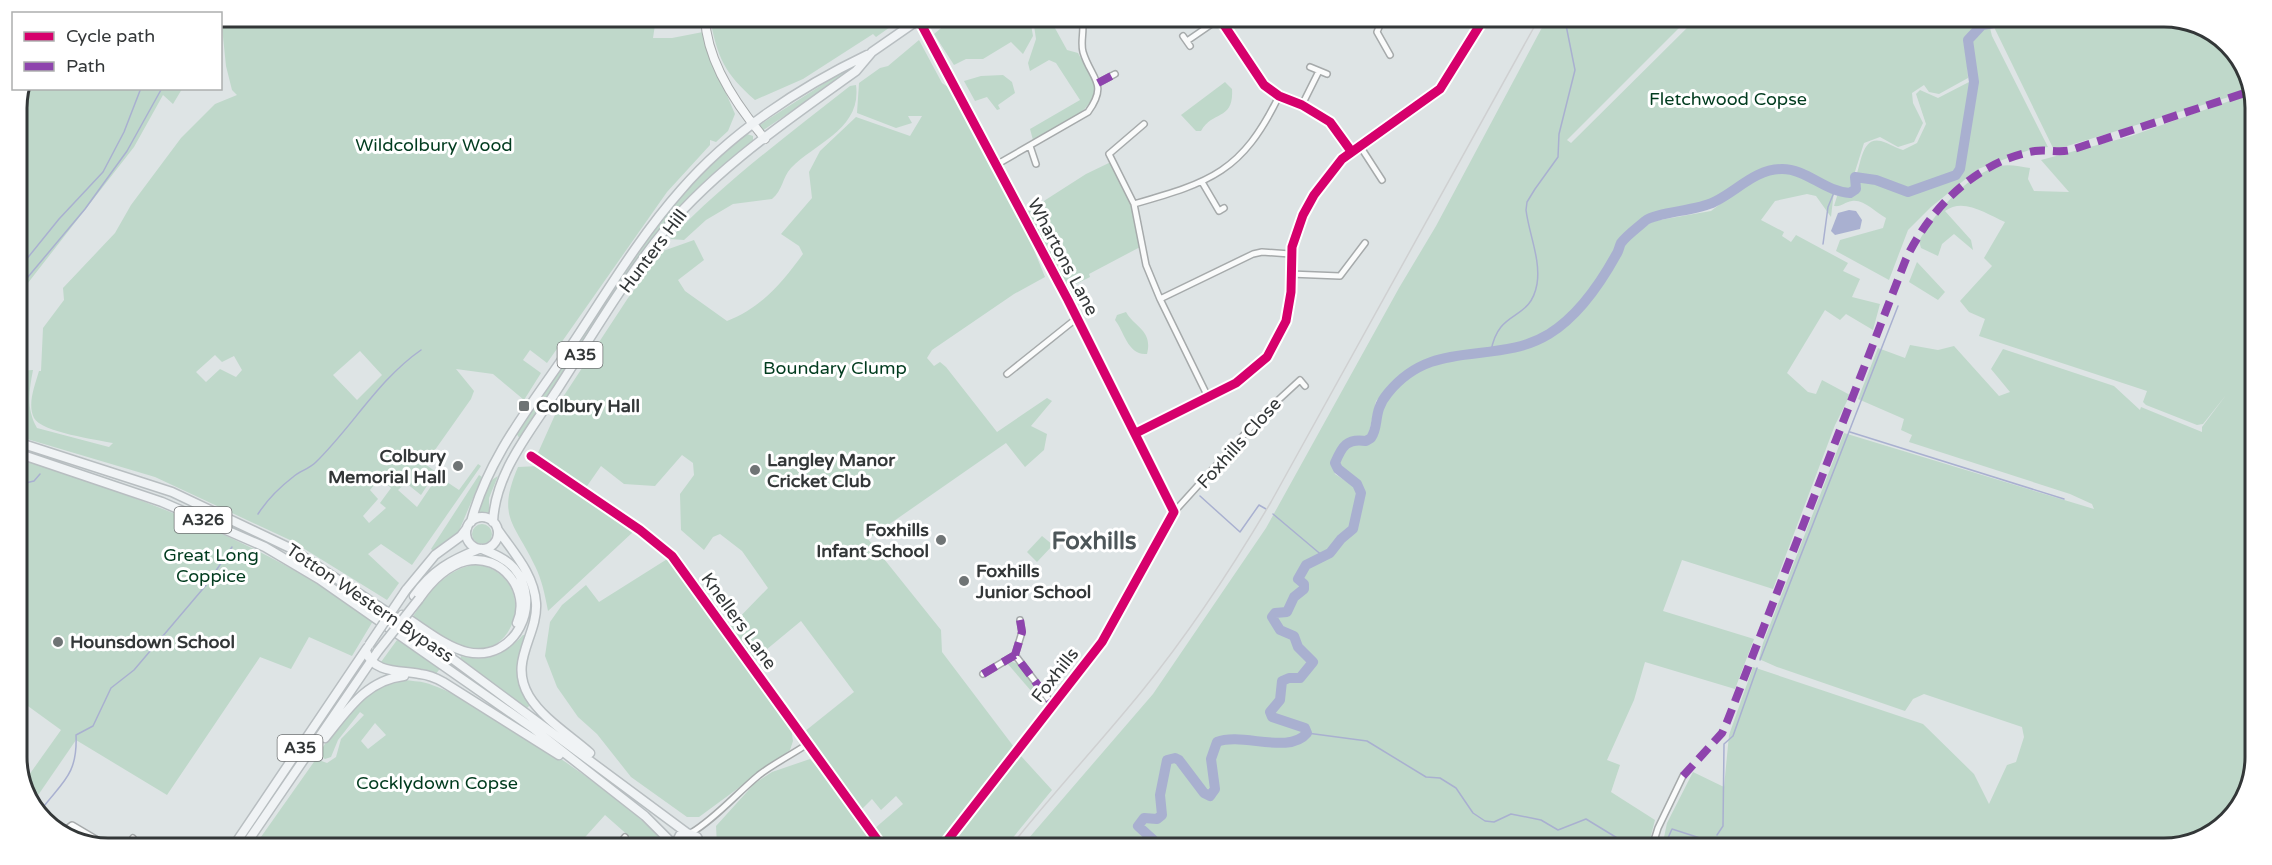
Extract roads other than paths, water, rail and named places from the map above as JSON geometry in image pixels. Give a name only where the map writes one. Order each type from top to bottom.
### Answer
[{"type":"main road","name":"Hunters Hill","points":[[469,525],[494,462],[656,221],[697,173],[753,124],[841,67],[872,52],[908,27]]},
{"type":"main road","name":"Hunters Hill","points":[[495,526],[497,492],[507,470],[638,265],[692,201],[765,139],[856,71],[872,52]]},
{"type":"main road","name":"Totton Western Bypass","points":[[27,445],[172,492],[270,538],[347,584],[407,625],[695,838]]},
{"type":"main road","name":"Totton Western Bypass","points":[[27,456],[162,502],[265,547],[319,579],[434,657],[605,784],[645,816],[668,838]]},
{"type":"main road","points":[[347,584],[464,651],[484,652],[502,646],[522,626],[527,607],[525,591],[513,567],[468,541],[469,525],[479,518],[495,526],[527,574],[534,592],[534,619],[524,647],[522,665],[526,689],[540,709],[616,778]]},
{"type":"main road","name":"A35","points":[[239,838],[406,590],[435,555],[461,536],[469,525]]},
{"type":"main road","points":[[481,549],[495,543],[495,526]]},
{"type":"main road","name":"A35","points":[[250,838],[430,576],[444,564],[481,549]]},
{"type":"main road","points":[[416,598],[441,575],[460,563],[482,561],[502,568],[515,584],[521,607],[516,626],[502,646]]},
{"type":"main road","points":[[367,648],[371,661],[386,670],[428,675],[461,692],[605,784]]},
{"type":"main road","points":[[310,751],[318,746],[360,696],[376,683],[398,676],[428,675]]},
{"type":"main road","points":[[678,838],[680,835],[689,833]]},
{"type":"street","points":[[707,27],[709,40],[724,79],[765,139]]},
{"type":"street","name":"Whartons Lane","points":[[924,27],[1077,318],[1174,512]]},
{"type":"street","points":[[996,165],[1088,112],[1095,102],[1098,83],[1083,52],[1082,27]]},
{"type":"street","points":[[1186,41],[1208,27]]},
{"type":"street","points":[[1225,27],[1257,78],[1279,96],[1302,105],[1330,122],[1351,151]]},
{"type":"street","points":[[1379,27],[1377,32],[1390,54]]},
{"type":"street","points":[[1136,433],[1250,373],[1273,350],[1288,312],[1290,254],[1303,215],[1314,195],[1331,171],[1351,151],[1440,88],[1476,27]]},
{"type":"street","points":[[1310,67],[1327,75]]},
{"type":"street","points":[[1302,105],[1318,71]]},
{"type":"street","points":[[1098,83],[1115,74]]},
{"type":"street","points":[[1134,204],[1203,182],[1233,162],[1251,146],[1261,132],[1279,96]]},
{"type":"street","points":[[1144,124],[1109,154],[1134,204],[1146,265],[1208,397]]},
{"type":"street","points":[[1030,146],[1036,164]]},
{"type":"street","points":[[1360,146],[1382,180]]},
{"type":"street","points":[[1203,182],[1220,211]]},
{"type":"street","points":[[1290,274],[1340,276],[1365,243]]},
{"type":"street","points":[[1160,299],[1253,254],[1271,252],[1290,254]]},
{"type":"street","points":[[1007,374],[1077,318]]},
{"type":"street","name":"Foxhills Close","points":[[1174,512],[1261,416],[1300,380],[1305,386]]},
{"type":"street","name":"Knellers Lane","points":[[531,456],[640,530],[672,556],[689,583],[726,628],[806,745],[876,838]]},
{"type":"street","name":"Foxhills","points":[[949,838],[1102,640],[1174,512]]},
{"type":"street","points":[[983,674],[1015,655],[1022,632],[1020,620]]},
{"type":"street","points":[[1015,655],[1053,705]]},
{"type":"street","points":[[689,833],[706,823],[723,805],[761,773],[806,745]]},
{"type":"street","points":[[1655,838],[1683,776]]},
{"type":"street","points":[[702,838],[706,823]]},
{"type":"street","points":[[69,828],[72,825],[90,836]]},
{"type":"water","points":[[1856,211],[1862,220],[1860,229],[1835,235],[1831,231],[1838,213]]},
{"type":"waterway","points":[[1491,351],[1501,327],[1528,305],[1537,284],[1536,256],[1526,210],[1527,202],[1558,157],[1559,134],[1575,70],[1566,27]]},
{"type":"waterway","points":[[1151,838],[1138,826],[1144,818],[1157,819],[1162,815],[1160,795],[1167,760],[1175,758],[1179,760],[1204,793],[1210,796],[1215,789],[1211,759],[1217,742],[1239,739],[1289,742],[1307,733],[1305,728],[1272,717],[1270,712],[1280,700],[1282,681],[1289,678],[1300,678],[1313,662],[1298,647],[1294,636],[1280,630],[1272,617],[1275,613],[1287,612],[1294,597],[1304,589],[1304,584],[1298,579],[1306,565],[1330,553],[1353,529],[1361,493],[1357,484],[1338,469],[1335,463],[1340,452],[1350,442],[1366,441],[1371,438],[1383,400],[1406,375],[1425,364],[1445,358],[1508,349],[1528,344],[1549,334],[1579,309],[1610,266],[1621,243],[1645,221],[1707,205],[1763,173],[1772,170],[1791,170],[1832,189],[1850,193],[1856,189],[1855,177],[1876,180],[1908,192],[1956,175],[1960,169],[1974,82],[1968,40],[1980,27]]},
{"type":"waterway","points":[[27,259],[59,219],[103,172],[124,132],[140,90]]},
{"type":"waterway","points":[[27,278],[85,209],[127,151],[161,90]]},
{"type":"waterway","points":[[1823,244],[1828,207],[1835,190]]},
{"type":"waterway","points":[[1760,660],[1898,306]]},
{"type":"waterway","points":[[258,514],[283,485],[316,462],[392,375],[421,350]]},
{"type":"waterway","points":[[1850,432],[2064,499]]},
{"type":"waterway","points":[[27,483],[34,481],[40,474]]},
{"type":"waterway","points":[[1200,496],[1240,532],[1259,505],[1266,509]]},
{"type":"waterway","points":[[1273,514],[1324,557]]},
{"type":"waterway","points":[[44,806],[71,770],[76,749],[76,735],[93,726],[111,688],[134,670],[207,584],[232,547]]},
{"type":"waterway","points":[[1717,835],[1723,826],[1724,744],[1733,736],[1757,668]]},
{"type":"waterway","points":[[1307,733],[1367,741],[1426,777],[1440,778],[1456,788],[1473,813],[1485,821],[1494,822],[1511,814],[1541,820],[1558,830],[1586,819],[1617,838]]},
{"type":"waterway","points":[[1668,838],[1672,829],[1700,838]]},
{"type":"railway","points":[[1018,838],[1160,669],[1194,623],[1241,551],[1271,502],[1534,27]]},
{"type":"place","name":"Colbury Hall","points":[[524,406]]},
{"type":"place","name":"Colbury Memorial Hall","points":[[458,466]]},
{"type":"place","name":"Langley Manor Cricket Club","points":[[755,470]]},
{"type":"place","name":"Foxhills Infant School","points":[[941,540]]},
{"type":"place","name":"Foxhills Junior School","points":[[964,581]]},
{"type":"place","name":"Hounsdown School","points":[[58,642]]},
{"type":"district","name":"Foxhills","points":[[1094,541]]},
{"type":"park label","name":"Fletchwood Copse","points":[[1728,99]]},
{"type":"park label","name":"Wildcolbury Wood","points":[[434,145]]},
{"type":"park label","name":"Boundary Clump","points":[[835,368]]},
{"type":"park label","name":"Great Long Coppice","points":[[211,565]]},
{"type":"park label","name":"Cocklydown Copse","points":[[437,783]]}]
